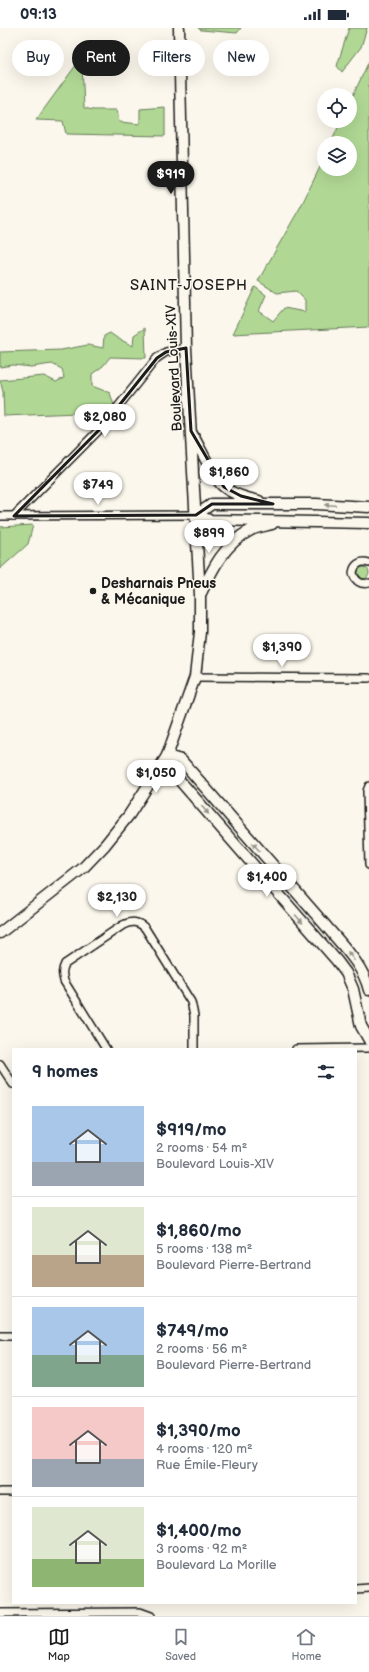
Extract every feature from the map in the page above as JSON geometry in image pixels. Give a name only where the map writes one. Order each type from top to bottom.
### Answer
[{"type":"main road","name":"Boulevard Louis-XIV","points":[[0,933],[83,868],[106,845],[130,815],[167,756],[195,677],[200,632],[200,595],[186,348],[178,28]]},
{"type":"main road","points":[[191,431],[213,472],[224,487],[241,496],[273,504]]},
{"type":"main road","points":[[196,515],[212,504],[316,504],[369,507]]},
{"type":"main road","points":[[196,515],[209,520],[369,523]]},
{"type":"main road","points":[[200,595],[215,565],[225,550],[236,540],[251,530],[282,521]]},
{"type":"main road","points":[[167,756],[181,760],[326,926],[353,958],[360,969],[369,990]]},
{"type":"main road","points":[[167,756],[174,774],[346,973],[353,989],[361,1026],[369,1040]]},
{"type":"street","points":[[14,516],[101,428],[157,358],[166,352],[186,348]]},
{"type":"street","points":[[0,516],[196,515]]},
{"type":"street","points":[[369,562],[361,562],[355,566],[353,574],[356,580],[362,584],[369,583]]},
{"type":"street","points":[[195,677],[369,678]]},
{"type":"street","points":[[369,786],[367,799],[369,865]]},
{"type":"street","points":[[105,1048],[64,981],[62,974],[63,968],[65,964],[123,925],[130,922],[137,922],[145,928],[192,1002],[194,1015],[194,1048]]},
{"type":"street","points":[[357,1048],[369,1048]]},
{"type":"street","points":[[0,1064],[12,1082]]},
{"type":"street","points":[[0,1336],[12,1336]]},
{"type":"street","points":[[0,1492],[12,1492]]},
{"type":"street","points":[[357,1588],[369,1588]]},
{"type":"street","points":[[0,1613],[140,1612],[151,1616]]},
{"type":"highlighted area","points":[[186,348],[191,431],[224,487],[241,496],[273,504],[212,504],[196,515],[14,516],[101,428],[157,358],[166,352]]},
{"type":"green space","points":[[198,28],[241,28],[237,33],[201,30]]},
{"type":"green space","points":[[349,28],[367,28],[361,47],[342,72],[337,66]]},
{"type":"green space","points":[[369,61],[369,327],[233,334],[255,287],[266,295],[259,311],[273,321],[284,308],[305,312],[305,300],[296,291],[277,293],[258,281],[301,206],[317,173],[317,176],[357,176],[357,136],[334,136],[338,128],[357,128],[356,88]]},
{"type":"green space","points":[[72,71],[72,76],[83,76],[84,108],[93,110],[117,110],[119,122],[140,124],[140,109],[165,107],[165,136],[66,134],[63,121],[36,120]]},
{"type":"green space","points":[[145,328],[146,358],[110,357],[103,366],[92,374],[92,386],[110,393],[114,405],[102,412],[4,416],[3,392],[0,380],[44,376],[56,382],[64,378],[62,369],[52,364],[31,367],[13,365],[0,367],[0,352],[61,350],[88,345],[103,348],[104,336],[110,333],[133,346],[134,335]]},
{"type":"green space","points":[[33,525],[28,544],[0,569],[0,527]]},
{"type":"green space","points":[[361,567],[365,567],[369,573],[365,579],[361,579],[357,575],[357,571]]},
{"type":"place","name":"Desharnais Pneus & Mécanique","points":[[93,591]]},
{"type":"district","name":"SAINT-JOSEPH","points":[[189,285]]}]
